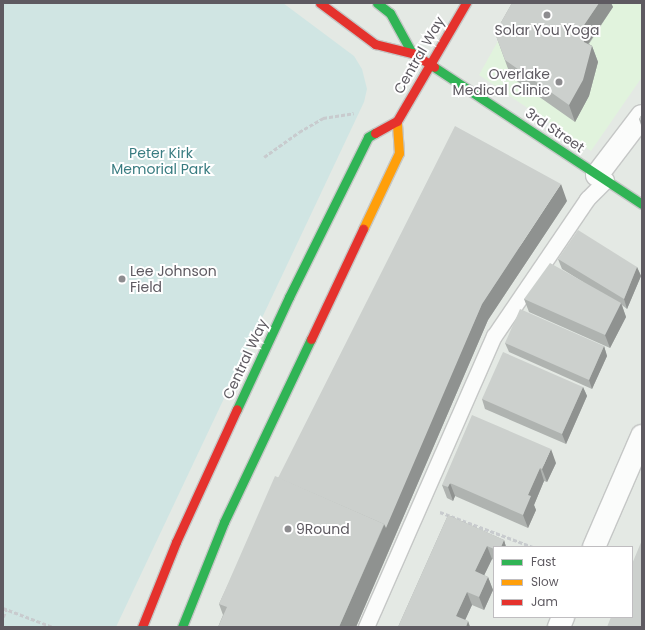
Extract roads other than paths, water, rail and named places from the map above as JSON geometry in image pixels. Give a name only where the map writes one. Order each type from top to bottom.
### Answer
[{"type":"main road","name":"3rd Street","points":[[320,3],[375,44],[412,53],[642,204]]},
{"type":"main road","name":"3rd Street","points":[[377,3],[390,13],[412,53]]},
{"type":"main road","name":"Central Way","points":[[142,627],[176,542],[286,305],[368,137],[397,121],[466,3]]},
{"type":"main road","points":[[182,627],[224,522],[399,153],[397,121]]},
{"type":"street","points":[[601,177],[642,116]]},
{"type":"street","points":[[594,546],[642,436]]},
{"type":"lane","points":[[366,627],[494,336],[601,177]]},
{"type":"place","name":"Solar You Yoga","points":[[547,15]]},
{"type":"place","name":"Overlake Medical Clinic","points":[[559,82]]},
{"type":"place","name":"Lee Johnson Field","points":[[122,279]]},
{"type":"place","name":"9Round","points":[[288,529]]},
{"type":"park label","name":"Peter Kirk Memorial Park","points":[[161,162]]}]
